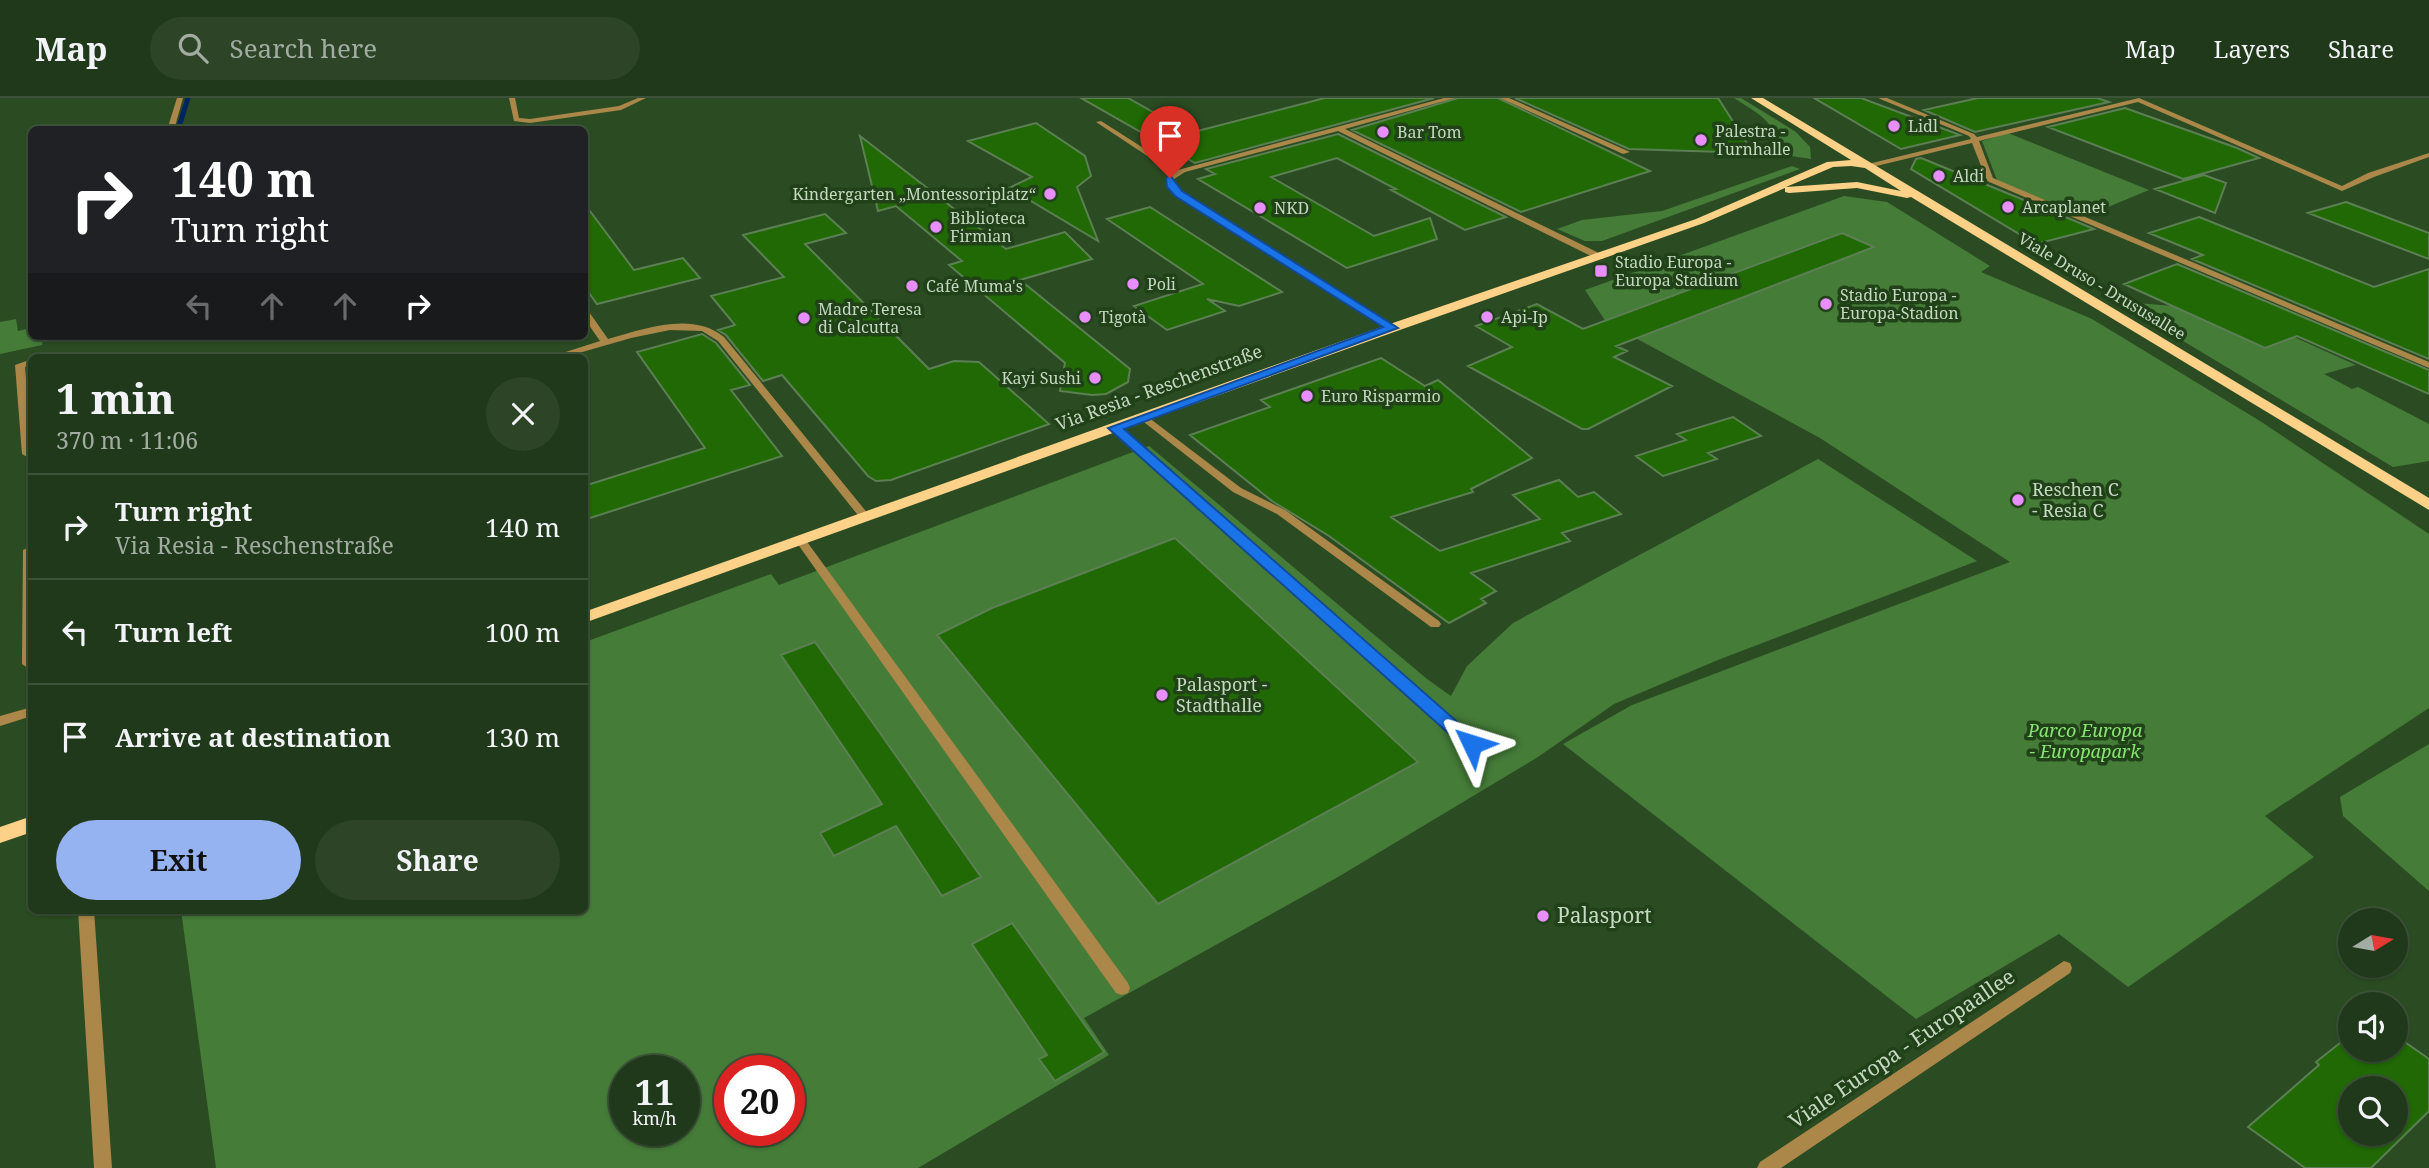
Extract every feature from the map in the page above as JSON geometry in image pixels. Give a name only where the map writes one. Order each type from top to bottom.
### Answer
[{"type":"main road","name":"Viale Druso - Drususallee","points":[[1756,98],[2427,503]]},
{"type":"main road","points":[[1793,121],[1818,145]]},
{"type":"main road","points":[[1800,178],[1820,159]]},
{"type":"main road","name":"Via Resia - Reschenstraße","points":[[588,617],[1392,328],[1600,257],[1762,195],[1814,180],[1864,174],[1869,165],[1838,162],[1748,200]]},
{"type":"main road","points":[[1762,195],[1820,186],[1866,186],[1912,197],[1942,210]]},
{"type":"main road","points":[[0,835],[28,825]]},
{"type":"street","points":[[171,126],[180,98]]},
{"type":"street","points":[[512,98],[516,120],[530,121],[621,108],[643,98]]},
{"type":"street","points":[[1392,328],[1179,194],[1172,187],[1170,178],[1178,173],[1452,98]]},
{"type":"street","points":[[1503,98],[1626,152]]},
{"type":"street","points":[[1881,98],[1972,135],[1990,179],[2429,365]]},
{"type":"street","points":[[1869,165],[2136,99],[2342,189],[2371,175],[2429,155]]},
{"type":"street","points":[[1099,122],[1178,173]]},
{"type":"street","points":[[1340,129],[1600,257]]},
{"type":"street","points":[[588,317],[606,343]]},
{"type":"street","points":[[566,354],[684,326],[706,328],[721,339],[865,517]]},
{"type":"street","points":[[28,363],[20,365],[28,454]]},
{"type":"street","points":[[1144,417],[1237,490],[1281,512],[1435,624]]},
{"type":"street","points":[[1115,428],[1472,744]]},
{"type":"street","points":[[801,541],[1122,988]]},
{"type":"street","points":[[0,721],[28,712]]},
{"type":"street","points":[[86,914],[103,1168]]},
{"type":"street","name":"Viale Europa - Europaallee","points":[[1766,1168],[2064,968]]},
{"type":"green space","points":[[1734,98],[1741,98],[1796,132],[1810,147],[1811,159],[1779,154],[1775,133],[1770,126],[1757,113]]},
{"type":"green space","points":[[2008,133],[2149,190],[2084,217],[1997,180],[1982,141]]},
{"type":"green space","points":[[1792,166],[1800,169],[1602,241],[1585,241],[1557,229],[1582,220],[1662,211]]},
{"type":"green space","name":"Parco Europa - Europapark","points":[[1844,196],[1887,202],[1990,266],[1981,272],[2092,319],[2260,421],[2429,534],[2429,708],[2265,816],[2314,857],[2128,987],[2059,934],[1916,1019],[1563,744],[1632,705],[2010,562],[1820,438],[1606,322],[1585,290]]},
{"type":"green space","points":[[2137,303],[2173,306],[2265,348],[2294,337],[2356,365],[2324,374],[2352,389],[2358,387],[2429,424],[2429,461],[2393,467],[2130,309],[2128,305]]},
{"type":"green space","points":[[16,319],[18,331],[28,329],[28,340],[43,340],[42,345],[0,354],[0,322]]},
{"type":"green space","points":[[1149,446],[1427,679],[1451,696],[1467,666],[1513,623],[1818,459],[1977,561],[1718,660],[1614,704],[1538,757],[1338,877],[1084,1018],[1109,1055],[918,1168],[216,1168],[182,914],[588,914],[588,641],[771,574],[779,585]]},
{"type":"green space","points":[[2429,744],[2429,891],[2343,816],[2340,797]]},
{"type":"building","points":[[1081,98],[1128,98],[1190,133],[1325,98],[1434,98],[1195,163]]},
{"type":"building","points":[[1458,98],[1498,98],[1650,171],[1521,212],[1352,130]]},
{"type":"building","points":[[1515,98],[1718,98],[1753,153],[1629,149]]},
{"type":"building","points":[[1814,98],[1861,98],[1960,135],[1901,149]]},
{"type":"building","points":[[1978,98],[2097,98],[2109,102],[1975,132],[1924,110]]},
{"type":"building","points":[[2125,108],[2259,158],[2183,179],[2048,127]]},
{"type":"building","points":[[1036,123],[1085,156],[1091,176],[1077,187],[1098,241],[1009,188],[1032,177],[968,141]]},
{"type":"building","points":[[1338,134],[1506,217],[1465,230],[1337,158],[1271,177],[1374,236],[1430,218],[1437,239],[1347,268],[1198,179],[1215,174],[1206,169]]},
{"type":"building","points":[[860,136],[1006,249],[1065,232],[1092,259],[1020,280],[1130,369],[1128,382],[1106,394],[1060,391],[1065,363],[949,265],[962,261],[896,206],[878,211]]},
{"type":"building","points":[[1921,158],[2094,229],[2036,244],[1911,169],[1916,159]]},
{"type":"building","points":[[2204,175],[2226,183],[2215,213],[2155,189]]},
{"type":"building","points":[[2346,202],[2429,233],[2429,259],[2308,213]]},
{"type":"building","points":[[1150,207],[1282,292],[1239,306],[1207,299],[1225,311],[1167,330],[1134,306],[1203,284],[1107,219]]},
{"type":"building","points":[[588,208],[634,270],[683,258],[700,278],[597,304],[588,292]]},
{"type":"building","points":[[825,214],[846,233],[805,244],[929,369],[954,361],[979,362],[1049,424],[891,480],[876,481],[868,476],[782,375],[763,381],[726,335],[718,330],[735,325],[711,296],[784,277],[743,235]]},
{"type":"building","points":[[2199,217],[2374,287],[2429,269],[2429,359],[2192,259],[2203,255],[2149,233]]},
{"type":"building","points":[[1842,233],[1874,247],[1616,346],[1627,351],[1614,357],[1672,386],[1588,429],[1582,429],[1468,366],[1512,347],[1476,326],[1537,304],[1583,329]]},
{"type":"building","points":[[2177,264],[2429,370],[2429,394],[2297,336],[2265,348],[2124,284]]},
{"type":"building","points":[[702,334],[716,343],[750,385],[731,390],[782,456],[588,519],[588,485],[705,448],[637,352]]},
{"type":"building","points":[[1381,358],[1425,386],[1438,380],[1532,458],[1471,489],[1473,492],[1391,517],[1440,551],[1540,519],[1513,495],[1559,480],[1578,497],[1594,492],[1621,514],[1562,533],[1570,541],[1471,573],[1496,591],[1481,599],[1486,603],[1449,623],[1329,536],[1272,501],[1190,435],[1270,407],[1261,400]]},
{"type":"building","points":[[1733,417],[1761,436],[1708,453],[1717,459],[1663,476],[1636,456],[1686,440],[1677,434]]},
{"type":"building","name":"Palasport - Stadthalle","points":[[1175,538],[1418,762],[1158,904],[937,635],[992,608]]},
{"type":"building","points":[[815,642],[981,877],[942,896],[896,826],[834,856],[820,833],[882,804],[781,655]]},
{"type":"building","points":[[1012,923],[1104,1052],[1055,1081],[1039,1059],[1047,1055],[972,944]]},
{"type":"building","points":[[2408,1044],[2429,1059],[2429,1111],[2408,1132],[2408,1076],[2338,1076],[2338,1146],[2393,1146],[2371,1168],[2305,1168],[2248,1127],[2319,1065],[2316,1062],[2338,1045],[2338,1062],[2408,1062]]},
{"type":"waterway","points":[[179,126],[188,98]]},
{"type":"place","name":"Lidl","points":[[1894,126]]},
{"type":"place","name":"Bar Tom","points":[[1383,132]]},
{"type":"place","name":"Palestra - Turnhalle","points":[[1701,140]]},
{"type":"place","name":"Aldi","points":[[1939,176]]},
{"type":"place","name":"Kindergarten „Montessoriplatz“","points":[[1050,194]]},
{"type":"place","name":"Arcaplanet","points":[[2008,207]]},
{"type":"place","name":"NKD","points":[[1260,208]]},
{"type":"place","name":"Biblioteca Firmian","points":[[936,227]]},
{"type":"place","name":"Stadio Europa - Europa Stadium","points":[[1601,271]]},
{"type":"place","name":"Poli","points":[[1133,284]]},
{"type":"place","name":"Café Muma's","points":[[912,286]]},
{"type":"place","name":"Stadio Europa - Europa-Stadion","points":[[1826,304]]},
{"type":"place","name":"Tigotà","points":[[1085,317]]},
{"type":"place","name":"Api-Ip","points":[[1487,317]]},
{"type":"place","name":"Madre Teresa di Calcutta","points":[[804,318]]},
{"type":"place","name":"Kayi Sushi","points":[[1095,378]]},
{"type":"place","name":"Euro Risparmio","points":[[1307,396]]},
{"type":"place","name":"Reschen C - Resia C","points":[[2018,500]]},
{"type":"place","name":"Palasport - Stadthalle","points":[[1162,695]]},
{"type":"place","name":"Palasport","points":[[1543,916]]},
{"type":"route","points":[[1170,178],[1172,187],[1179,194],[1392,328],[1115,428],[1472,744]]}]
